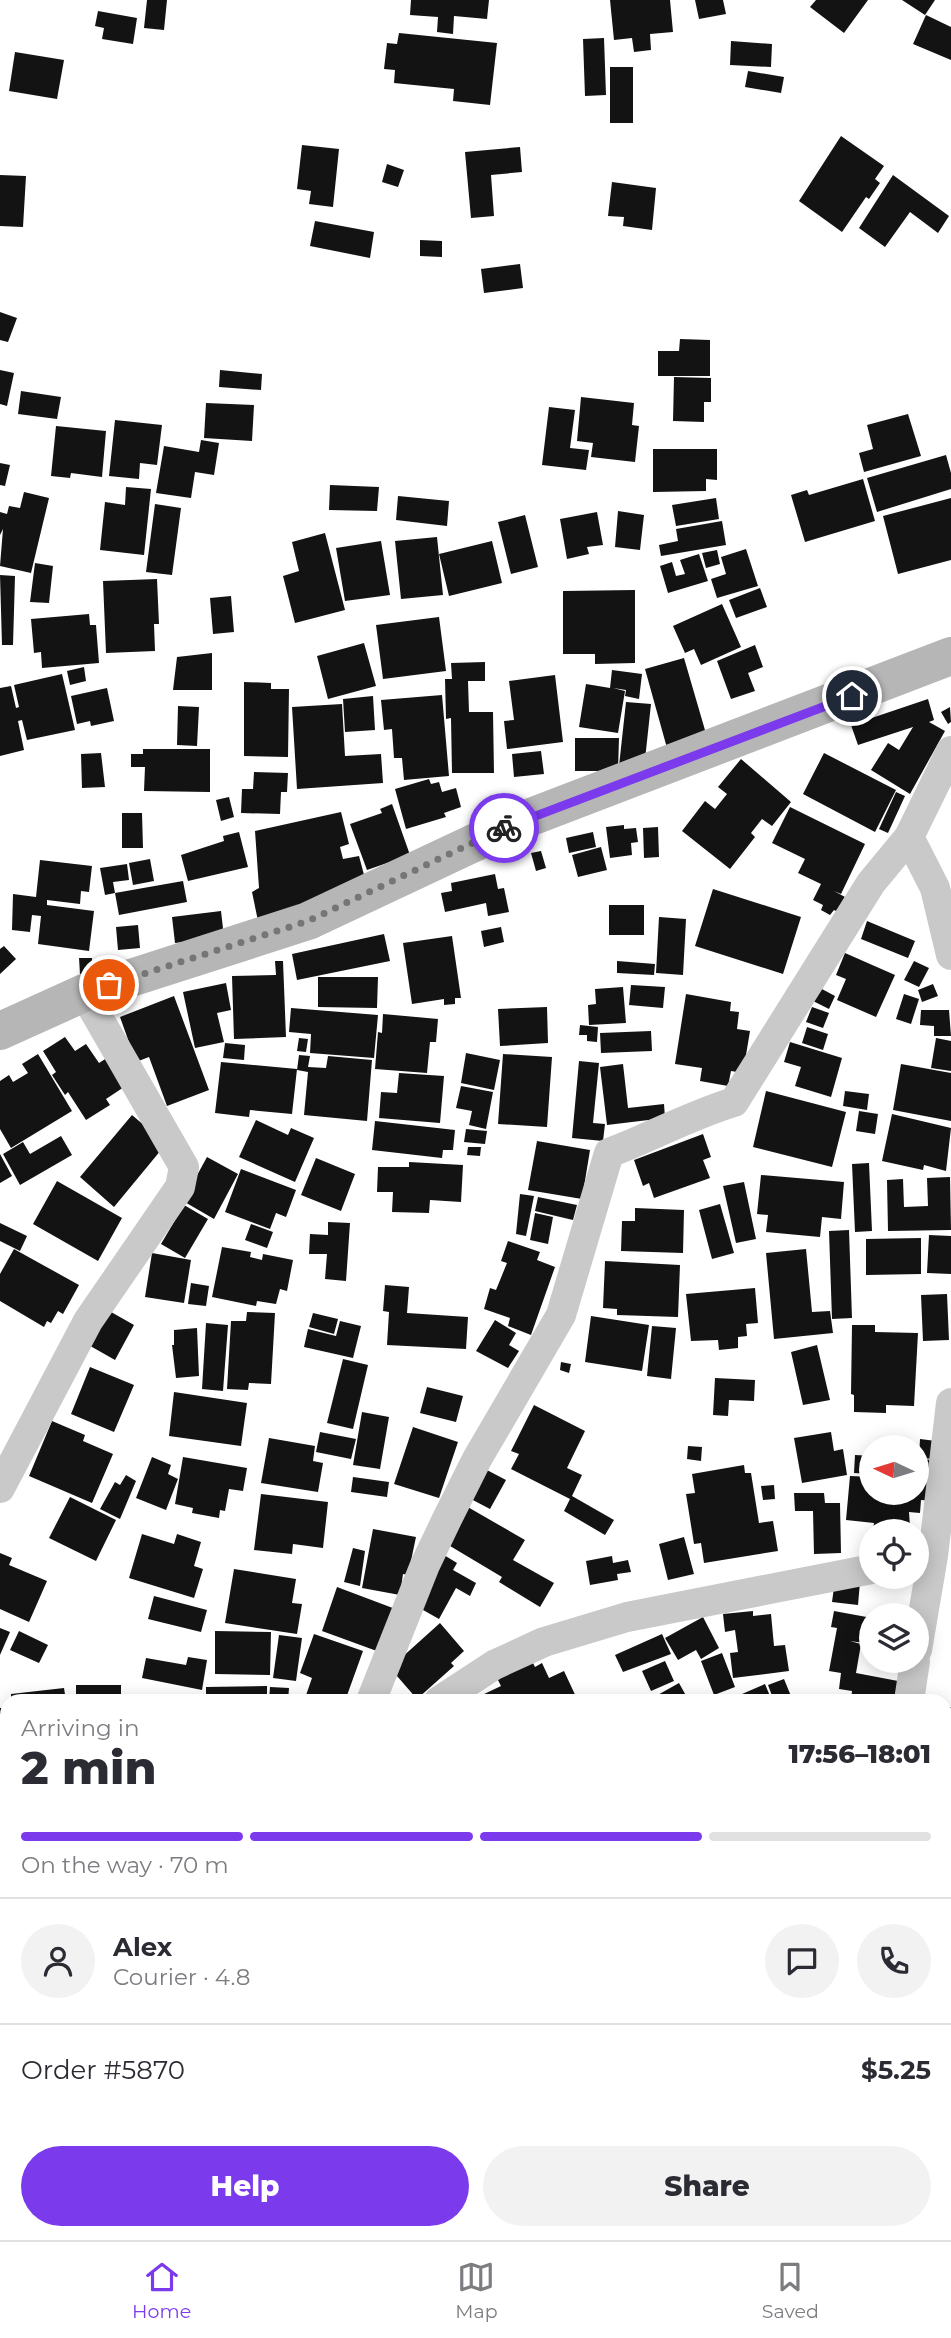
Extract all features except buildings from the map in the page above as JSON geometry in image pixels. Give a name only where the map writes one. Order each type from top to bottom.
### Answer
[{"type":"main road","points":[[0,1031],[84,993],[308,921],[523,820],[951,656]]},
{"type":"street","points":[[374,1694],[425,1565],[447,1519],[478,1459],[561,1315],[609,1153],[656,1135],[703,1111],[734,1102],[871,883],[909,837],[951,751]]},
{"type":"street","points":[[909,837],[935,888],[951,955]]},
{"type":"street","points":[[0,1488],[88,1321],[180,1187],[184,1167],[84,993]]},
{"type":"street","points":[[929,1534],[951,1403]]},
{"type":"street","points":[[450,1694],[494,1665],[544,1642],[627,1617],[859,1572]]},
{"type":"street","points":[[910,1694],[913,1673]]},
{"type":"way so far","points":[[109,985],[308,921],[504,828]]},
{"type":"route","points":[[504,828],[852,696]]}]
